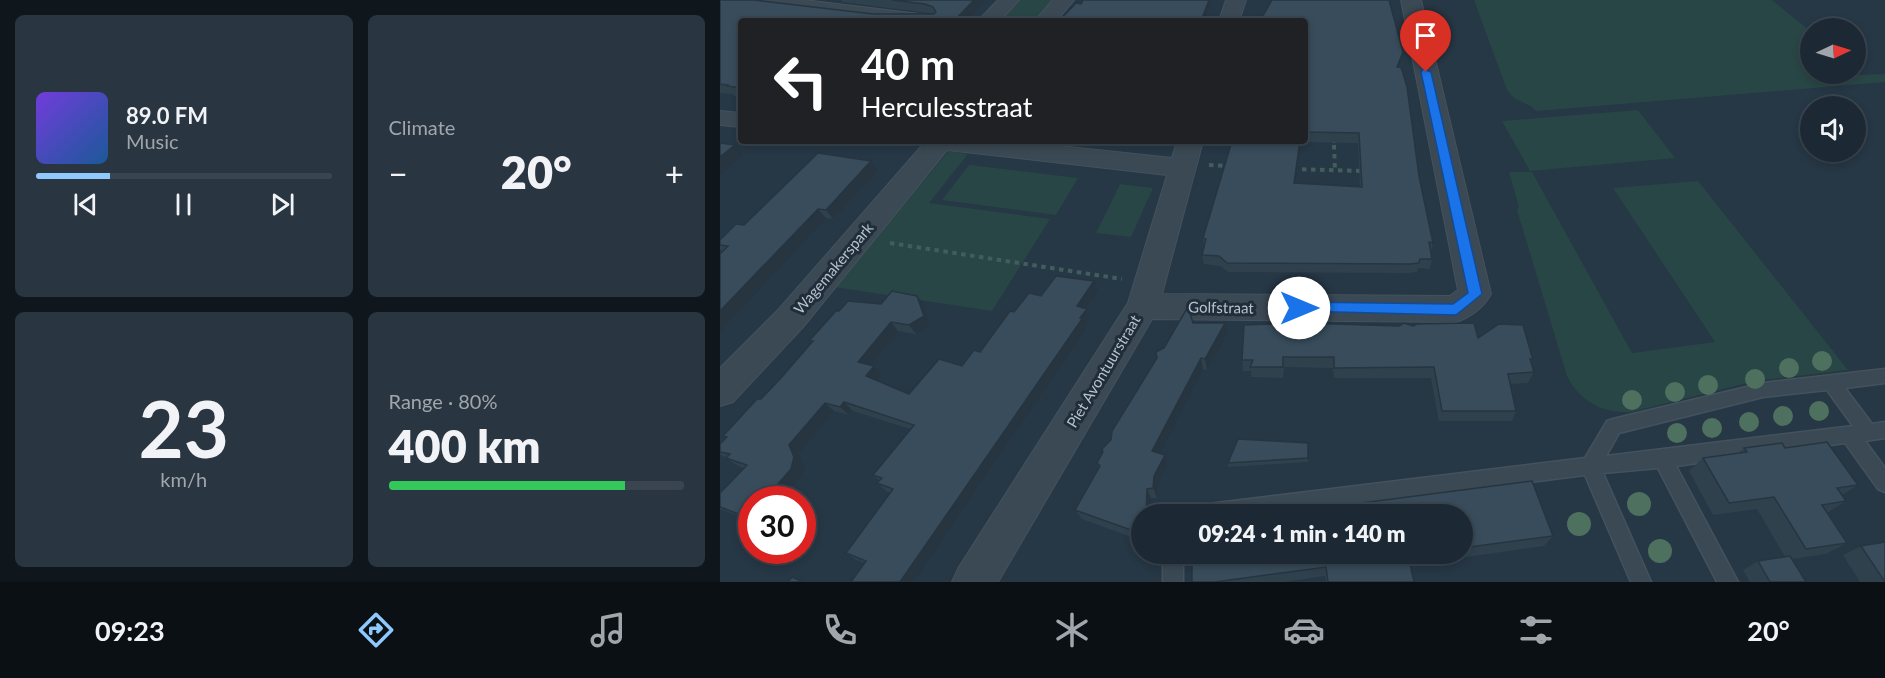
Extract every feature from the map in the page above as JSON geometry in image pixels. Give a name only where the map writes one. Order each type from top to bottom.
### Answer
[{"type":"street","points":[[755,0],[903,18]]},
{"type":"street","points":[[991,18],[1010,0]]},
{"type":"street","points":[[1048,18],[1064,0]]},
{"type":"street","points":[[1230,18],[1236,0]]},
{"type":"street","name":"Golfstraat","points":[[1146,294],[1456,309],[1475,294],[1411,0]]},
{"type":"street","points":[[720,118],[738,120]]},
{"type":"street","name":"Wagemakerspark","points":[[720,391],[791,318],[937,144]]},
{"type":"street","points":[[983,144],[1184,158]]},
{"type":"street","name":"Piet Avontuurstraat","points":[[974,582],[1146,294],[1184,158]]},
{"type":"lane","points":[[1590,466],[1613,427],[1763,390],[1885,376]]},
{"type":"lane","points":[[1831,382],[1877,431]]},
{"type":"lane","points":[[1288,504],[1877,431]]},
{"type":"lane","points":[[1849,434],[1885,483]]},
{"type":"lane","points":[[1663,459],[1728,582]]},
{"type":"lane","points":[[1590,466],[1641,582]]},
{"type":"lane","points":[[1173,564],[1173,582]]},
{"type":"path","points":[[1334,135],[1335,171]]},
{"type":"path","points":[[1184,158],[1229,166]]},
{"type":"path","points":[[1288,169],[1369,171]]},
{"type":"path","points":[[858,238],[1146,294]]},
{"type":"green space","points":[[1020,0],[1055,0],[1040,18],[1005,17]]},
{"type":"green space","points":[[1474,0],[1772,0],[1800,23],[1800,84],[1861,84],[1536,111],[1507,90]]},
{"type":"green space","points":[[1885,74],[1885,82],[1866,84],[1866,75]]},
{"type":"green space","points":[[1638,110],[1675,158],[1530,171],[1502,121]]},
{"type":"green space","points":[[949,151],[968,154],[929,203],[1050,219],[992,311],[834,287]]},
{"type":"green space","points":[[969,165],[1078,178],[1056,215],[942,200]]},
{"type":"green space","points":[[1509,172],[1532,172],[1632,353],[1715,342],[1613,188],[1698,181],[1848,370],[1755,381],[1631,412],[1611,411],[1593,404],[1578,392],[1567,376],[1517,210],[1519,207]]},
{"type":"green space","points":[[1120,184],[1153,188],[1131,237],[1096,233]]},
{"type":"building","points":[[720,0],[754,0],[873,14],[934,14],[936,12],[933,7],[925,4],[892,0],[974,0],[957,18],[738,18],[738,88],[720,84]]},
{"type":"building","points":[[1083,0],[1209,0],[1202,18],[1062,18],[1076,3],[1081,4]]},
{"type":"building","points":[[1272,0],[1389,0],[1403,52],[1397,67],[1401,67],[1407,87],[1419,176],[1433,243],[1429,242],[1432,259],[1420,259],[1419,263],[1410,264],[1227,263],[1219,256],[1202,255],[1206,239],[1203,238],[1231,144],[1300,144],[1294,183],[1362,187],[1359,133],[1308,132],[1308,18],[1262,18]]},
{"type":"building","points":[[720,143],[735,145],[720,157]]},
{"type":"building","points":[[818,153],[871,161],[826,210],[818,209],[720,311],[720,254],[728,246],[720,245],[720,240],[736,224],[744,225]]},
{"type":"building","points":[[1056,276],[1094,281],[1077,306],[1087,309],[1080,318],[1082,319],[900,582],[851,582],[866,561],[846,553],[893,489],[877,483],[882,478],[873,475],[914,425],[844,402],[840,407],[825,403],[789,445],[794,457],[791,469],[776,486],[738,486],[738,514],[720,507],[720,493],[747,465],[726,458],[730,454],[720,452],[720,444],[727,437],[723,436],[757,399],[761,399],[781,378],[813,341],[809,341],[848,301],[881,304],[892,291],[917,296],[924,316],[909,325],[891,322],[858,362],[874,366],[866,376],[909,394],[939,359],[962,366],[974,350],[980,352],[1010,311],[1014,312],[1029,293],[1041,296]]},
{"type":"building","points":[[1186,310],[1189,310],[1193,323],[1225,323],[1205,359],[1201,358],[1152,451],[1165,455],[1154,476],[1153,488],[1147,489],[1146,504],[1131,504],[1131,530],[1075,510],[1100,466],[1097,463],[1103,452],[1102,449],[1111,440],[1112,431],[1157,358],[1156,352],[1164,348]]},
{"type":"building","points":[[1303,323],[1399,326],[1404,323],[1413,326],[1417,324],[1474,323],[1478,338],[1499,324],[1523,325],[1534,372],[1508,374],[1516,411],[1442,411],[1434,367],[1334,368],[1334,357],[1283,357],[1283,367],[1250,367],[1253,360],[1242,360],[1244,325]]},
{"type":"building","points":[[1238,439],[1308,443],[1308,458],[1228,463]]},
{"type":"building","points":[[1827,442],[1858,485],[1837,488],[1846,501],[1822,505],[1847,543],[1806,549],[1774,497],[1729,503],[1703,458],[1747,452],[1744,448],[1782,443],[1785,448]]},
{"type":"building","points":[[1532,481],[1553,536],[1473,547],[1473,504],[1354,504]]},
{"type":"building","points":[[1885,542],[1885,582],[1861,546]]},
{"type":"building","points":[[1790,556],[1806,582],[1770,582],[1758,561]]},
{"type":"building","points":[[1192,564],[1410,564],[1414,582],[1328,582],[1326,567],[1215,582],[1192,582]]},
{"type":"building","points":[[792,577],[803,582],[788,582]]},
{"type":"route","points":[[1299,308],[1456,309],[1475,294],[1426,72]]}]
